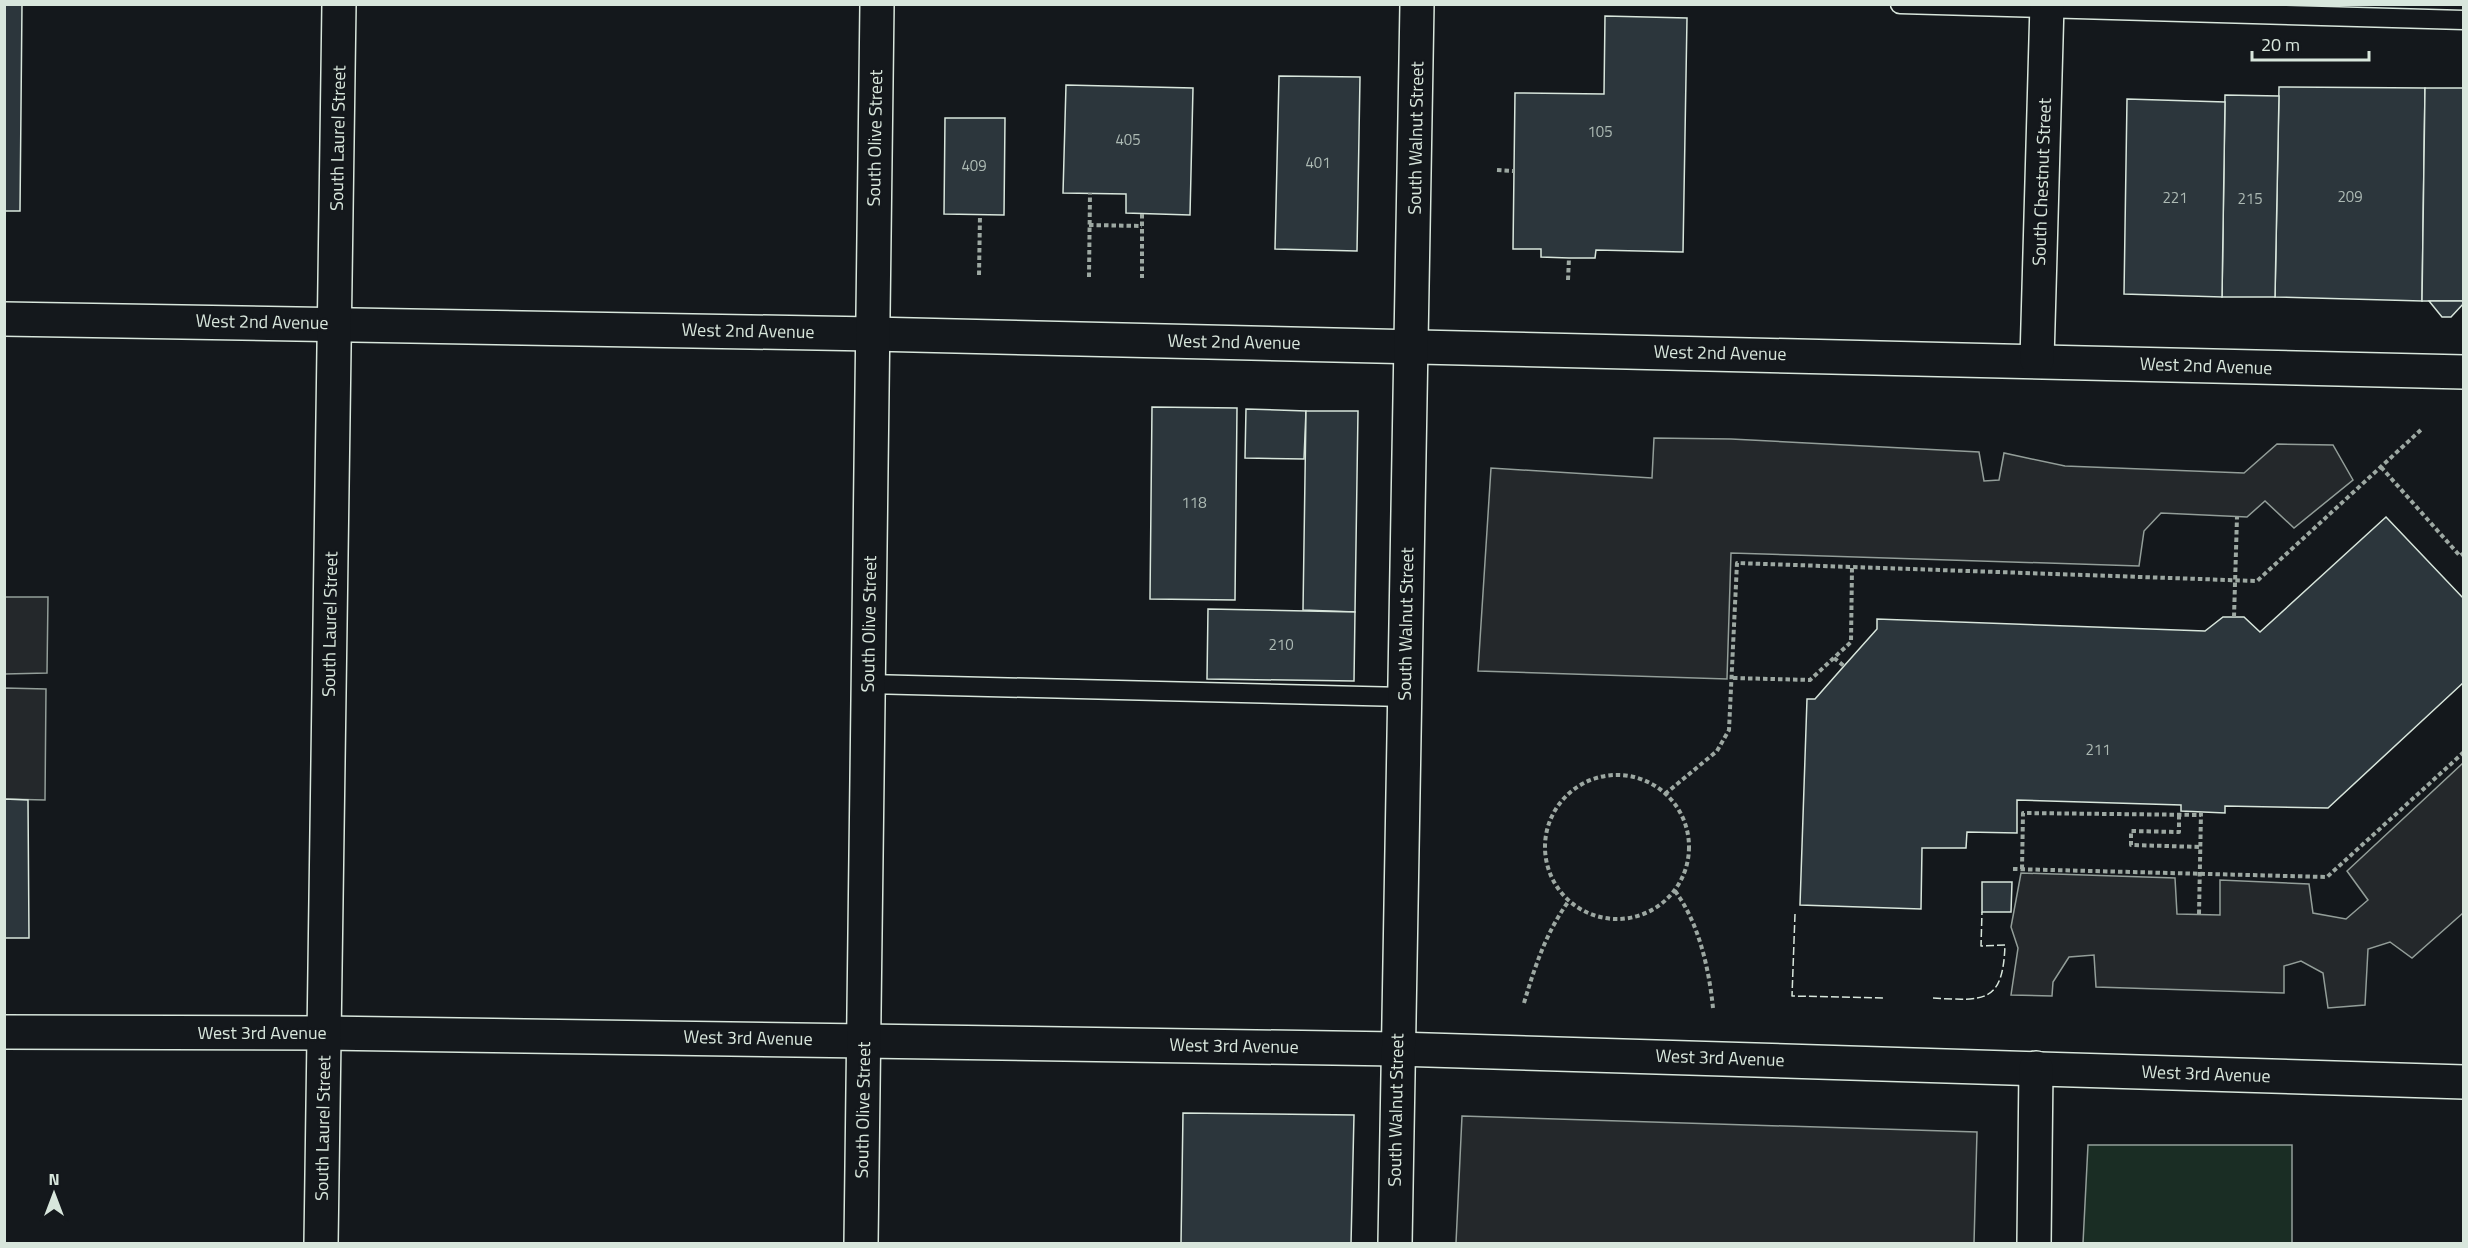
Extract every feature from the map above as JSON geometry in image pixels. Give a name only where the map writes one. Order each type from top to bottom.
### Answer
[{"type":"street","name":"South Laurel Street","points":[[321,1244],[339,4]]},
{"type":"street","name":"South Olive Street","points":[[861,1244],[877,4]]},
{"type":"street","name":"South Walnut Street","points":[[1395,1244],[1396,1049],[1413,347],[1417,4]]},
{"type":"street","name":"South Chestnut Street","points":[[2037,360],[2047,7]]},
{"type":"street","name":"West 2nd Avenue","points":[[4,319],[872,334],[2037,360],[2317,370],[2463,372]]},
{"type":"street","name":"West 3rd Avenue","points":[[4,1032],[324,1033],[1396,1049],[2463,1082]]},
{"type":"street","points":[[2034,1244],[2036,1068]]},
{"type":"lane","points":[[1900,4],[2463,20]]},
{"type":"lane","points":[[868,684],[1404,697]]},
{"type":"path","points":[[1497,170],[1514,171]]},
{"type":"path","points":[[1089,277],[1090,193]]},
{"type":"path","points":[[1142,214],[1142,278]]},
{"type":"path","points":[[979,275],[980,215]]},
{"type":"path","points":[[1089,225],[1142,226]]},
{"type":"path","points":[[1568,280],[1569,258]]},
{"type":"path","points":[[1665,794],[1717,751],[1729,730],[1737,563],[2257,581],[2423,428]]},
{"type":"path","points":[[2381,466],[2460,556],[2463,553]]},
{"type":"path","points":[[2234,617],[2237,517]]},
{"type":"path","points":[[1733,678],[1810,680],[1834,658],[1851,642],[1852,567]]},
{"type":"path","points":[[1834,658],[1844,666]]},
{"type":"path","points":[[2013,869],[2327,877],[2463,752]]},
{"type":"path","points":[[1616,774],[1638,778],[1665,794],[1676,804],[1686,824],[1690,848],[1686,871],[1675,891],[1658,907],[1637,917],[1614,920],[1590,915],[1568,902],[1552,882],[1544,859],[1544,834],[1553,810],[1569,791],[1591,778],[1616,774]]},
{"type":"path","points":[[2022,869],[2023,813],[2201,814],[2199,914]]},
{"type":"path","points":[[2179,815],[2179,832],[2131,831],[2131,845],[2201,847]]},
{"type":"path","points":[[1675,891],[1688,908],[1710,981],[1713,1008]]},
{"type":"path","points":[[1524,1003],[1538,956],[1553,923],[1568,902]]},
{"type":"green space","points":[[2088,1145],[2292,1145],[2292,1243],[2083,1243]]},
{"type":"shaded area","points":[[1654,438],[1731,439],[1979,452],[1984,481],[1999,480],[2004,453],[2065,466],[2244,473],[2277,444],[2333,445],[2353,480],[2294,528],[2265,501],[2247,517],[2161,513],[2144,531],[2139,566],[1731,553],[1727,679],[1478,671],[1491,468],[1652,478]]},
{"type":"shaded area","points":[[5,597],[48,597],[47,673],[5,674]]},
{"type":"shaded area","points":[[5,688],[46,689],[45,800],[5,799]]},
{"type":"shaded area","points":[[2463,763],[2463,913],[2412,958],[2390,942],[2368,949],[2365,1005],[2328,1008],[2323,973],[2301,961],[2284,966],[2284,993],[2096,987],[2094,955],[2069,957],[2053,982],[2052,996],[2011,995],[2018,948],[2011,927],[2021,873],[2175,878],[2177,914],[2220,915],[2220,880],[2309,884],[2313,913],[2346,919],[2368,900],[2347,871]]},
{"type":"shaded area","points":[[1462,1116],[1977,1132],[1974,1243],[1456,1243]]},
{"type":"building","points":[[4,4],[22,4],[20,211],[4,211]]},
{"type":"building","points":[[1605,16],[1687,18],[1683,252],[1596,250],[1595,258],[1569,258],[1541,257],[1541,249],[1513,249],[1515,93],[1604,94]]},
{"type":"building","points":[[1279,76],[1360,77],[1357,251],[1275,249]]},
{"type":"building","points":[[1066,85],[1193,88],[1190,215],[1126,213],[1126,194],[1063,193]]},
{"type":"building","points":[[2279,87],[2425,88],[2422,301],[2275,297]]},
{"type":"building","points":[[2425,88],[2464,88],[2464,301],[2422,301]]},
{"type":"building","points":[[2225,95],[2279,96],[2275,297],[2222,297]]},
{"type":"building","points":[[2127,99],[2225,102],[2222,297],[2124,294]]},
{"type":"building","points":[[945,118],[1005,118],[1004,215],[944,214]]},
{"type":"building","points":[[2429,301],[2464,301],[2464,303],[2451,317],[2442,317]]},
{"type":"building","points":[[1152,407],[1237,408],[1235,600],[1150,599]]},
{"type":"building","points":[[1246,409],[1306,411],[1304,459],[1245,458]]},
{"type":"building","points":[[1306,411],[1358,411],[1355,612],[1303,610]]},
{"type":"building","points":[[2386,517],[2464,599],[2464,682],[2328,808],[2225,806],[2225,813],[2181,811],[2181,805],[2017,800],[2017,833],[1967,832],[1966,848],[1922,848],[1921,909],[1800,905],[1807,699],[1815,699],[1877,629],[1877,619],[2205,631],[2223,617],[2244,617],[2260,632]]},
{"type":"building","points":[[1208,609],[1355,612],[1354,681],[1207,679]]},
{"type":"building","points":[[4,799],[28,800],[29,938],[4,938]]},
{"type":"building","points":[[1982,882],[2012,882],[2011,912],[1982,912]]},
{"type":"building","points":[[1183,1113],[1354,1115],[1351,1244],[1181,1244]]},
{"type":"fence","points":[[1933,998],[1978,998],[1995,988],[2000,978],[2005,945],[1981,946],[1982,912]]},
{"type":"fence","points":[[1795,914],[1792,996],[1884,998]]}]
